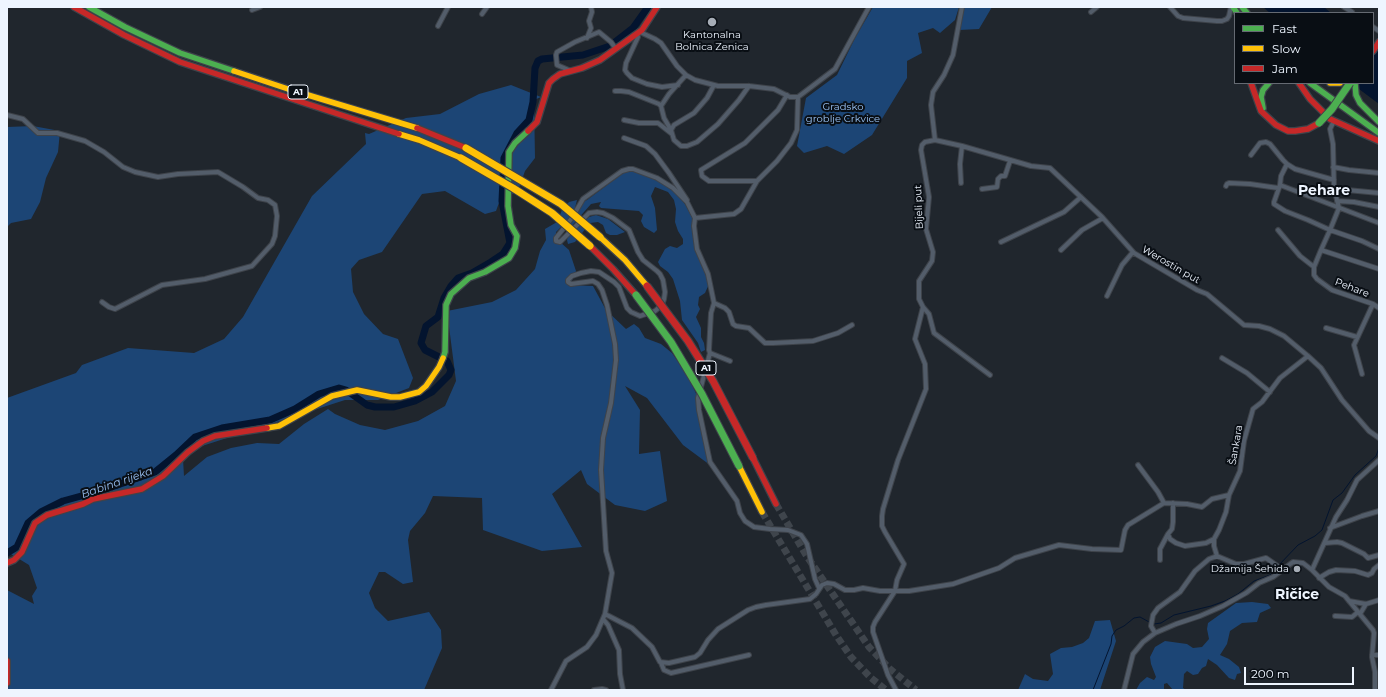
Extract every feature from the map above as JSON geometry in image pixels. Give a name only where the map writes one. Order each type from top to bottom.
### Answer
[{"type":"main road","name":"A1","points":[[74,7],[100,23],[180,62],[419,140],[461,158],[513,188],[552,213],[590,246],[613,269],[636,295],[671,342],[702,394],[762,512]]},
{"type":"main road","name":"A1","points":[[89,7],[180,53],[288,89],[426,131],[466,148],[561,204],[625,260],[665,308],[713,381],[776,504]]},
{"type":"main road","points":[[7,563],[14,560],[22,552],[36,523],[47,516],[83,504],[93,499],[142,489],[163,476],[203,441],[215,436],[279,426],[325,399],[357,390],[391,397],[400,397],[419,392],[426,386],[439,367],[445,352],[446,305],[451,294],[469,278],[485,272],[509,258],[517,244],[517,236],[511,225],[508,206],[509,152],[515,143],[531,129],[536,122],[546,91],[553,79],[560,74],[600,60],[614,46],[639,33],[656,7]]},
{"type":"main road","points":[[1251,84],[1257,104],[1265,116],[1281,128],[1295,131],[1308,129],[1320,123],[1349,84]]},
{"type":"main road","points":[[1268,84],[1263,90],[1261,102],[1263,110],[1271,122]]},
{"type":"main road","points":[[1300,84],[1310,99],[1334,121],[1379,141]]},
{"type":"main road","points":[[1305,84],[1340,110],[1355,117]]},
{"type":"main road","points":[[1311,84],[1379,133]]},
{"type":"main road","points":[[1355,84],[1356,95],[1360,103],[1379,122]]},
{"type":"main road","points":[[7,661],[7,683]]},
{"type":"street","points":[[252,10],[260,7]]},
{"type":"street","points":[[438,26],[448,7]]},
{"type":"street","points":[[482,14],[487,7]]},
{"type":"street","points":[[587,38],[591,28],[589,21],[592,12],[591,7]]},
{"type":"street","points":[[798,98],[835,69],[869,7]]},
{"type":"street","points":[[934,140],[931,104],[933,92],[944,75],[953,56],[962,7]]},
{"type":"street","points":[[1091,12],[1098,7]]},
{"type":"street","points":[[1170,7],[1178,16],[1183,18],[1222,21],[1227,19],[1232,7]]},
{"type":"street","points":[[571,71],[557,65],[555,57],[560,50],[599,32],[614,46]]},
{"type":"street","points":[[678,85],[662,87],[647,84],[632,78],[627,73],[625,70],[626,63],[639,33],[661,43],[677,66],[686,75],[702,83],[774,89],[798,98]]},
{"type":"street","points":[[661,106],[686,75]]},
{"type":"street","points":[[672,132],[674,125],[694,113],[707,98],[714,85]]},
{"type":"street","points":[[615,91],[629,92],[659,104],[661,106],[664,118],[672,132],[674,140],[681,146],[687,146],[697,142],[718,124],[749,86]]},
{"type":"street","points":[[757,181],[709,181],[702,176],[701,170],[745,143],[778,110],[787,95]]},
{"type":"street","points":[[695,218],[734,214],[741,209],[757,181],[777,161],[791,142],[797,130],[798,98]]},
{"type":"street","points":[[7,114],[23,119],[38,133],[57,133],[85,141],[104,152],[123,167],[135,172],[158,177],[178,174],[218,172],[258,198],[268,200],[275,205],[278,216],[275,236],[272,244],[252,266],[205,279],[162,285],[115,309],[102,302]]},
{"type":"street","points":[[624,120],[658,123],[672,132]]},
{"type":"street","points":[[1278,230],[1300,256],[1314,267],[1339,208],[1335,191],[1333,144],[1330,129],[1334,121]]},
{"type":"street","points":[[624,138],[646,146],[655,154],[686,197],[695,218],[694,226],[697,249],[708,274],[714,303],[711,313],[708,350],[710,354],[698,398],[699,410],[710,462],[737,501],[740,513],[745,521],[754,527],[788,530],[801,535],[807,544],[815,579],[819,588]]},
{"type":"street","name":"Werostin put","points":[[934,140],[962,146],[1010,161],[1031,166],[1050,168],[1103,218],[1133,252],[1186,284],[1207,294],[1244,324],[1270,329],[1284,336],[1321,368],[1329,382],[1346,405],[1369,431],[1379,438]]},
{"type":"street","name":"Bijeli put","points":[[896,690],[888,675],[883,656],[873,632],[873,627],[895,591],[897,580],[904,564],[882,526],[882,516],[898,460],[926,389],[925,364],[915,339],[923,307],[919,300],[919,281],[932,261],[933,252],[926,229],[929,197],[920,154],[922,145],[925,142],[934,140]]},
{"type":"street","points":[[1251,155],[1260,143],[1266,142],[1270,144],[1282,160],[1295,169],[1334,180]]},
{"type":"street","points":[[961,182],[960,164],[962,146]]},
{"type":"street","points":[[982,189],[997,187],[998,179],[1001,176],[1005,176],[1010,161]]},
{"type":"street","points":[[1287,164],[1281,176],[1274,204],[1330,230],[1362,241],[1379,249]]},
{"type":"street","points":[[1333,167],[1379,173]]},
{"type":"street","points":[[551,690],[566,661],[587,647],[596,635],[605,614],[612,573],[606,551],[601,470],[603,438],[611,403],[616,360],[615,344],[602,290],[598,284],[593,282],[571,284],[568,280],[572,276],[591,271],[599,272],[619,287],[627,308],[631,312],[640,316],[655,311],[662,305],[665,292],[663,280],[660,274],[643,260],[629,230],[613,218],[603,213],[597,212],[589,214],[560,242],[556,242],[556,238],[572,218],[583,199],[622,171],[633,168],[657,178],[673,188],[687,202]]},
{"type":"street","points":[[1226,186],[1229,183],[1279,187],[1379,223]]},
{"type":"street","points":[[1335,191],[1347,190],[1379,194]]},
{"type":"street","points":[[1001,242],[1064,212],[1080,197]]},
{"type":"street","points":[[1337,201],[1354,202],[1379,207]]},
{"type":"street","points":[[1061,250],[1082,230],[1103,218]]},
{"type":"street","points":[[1321,250],[1379,269]]},
{"type":"street","points":[[1107,296],[1122,265],[1133,252]]},
{"type":"street","name":"Pehare","points":[[1314,267],[1314,275],[1317,279],[1332,290],[1373,304],[1379,308]]},
{"type":"street","points":[[714,303],[725,308],[729,312],[733,324],[736,326],[749,328],[765,343],[814,341],[838,333],[852,325]]},
{"type":"street","points":[[1362,374],[1354,345],[1373,304]]},
{"type":"street","points":[[923,307],[929,314],[934,333],[990,375]]},
{"type":"street","points":[[1326,328],[1357,337]]},
{"type":"street","points":[[710,354],[730,361]]},
{"type":"street","name":"Šankara","points":[[1214,539],[1226,512],[1229,495],[1240,471],[1244,441],[1253,409],[1262,402],[1280,378],[1308,356]]},
{"type":"street","points":[[1222,358],[1247,373],[1270,392]]},
{"type":"street","points":[[1312,570],[1325,543],[1330,528],[1357,480],[1379,460]]},
{"type":"street","points":[[1138,466],[1158,492],[1164,503]]},
{"type":"street","points":[[661,663],[696,657],[718,629],[756,606],[810,599],[816,594],[822,585],[831,582],[845,590],[863,588],[880,592],[909,591],[953,584],[999,568],[1015,558],[1059,545],[1121,550],[1125,530],[1128,525],[1164,503],[1202,507],[1212,499],[1229,495]]},
{"type":"street","points":[[1160,560],[1160,549],[1172,529],[1173,503]]},
{"type":"street","points":[[1330,528],[1379,511]]},
{"type":"street","points":[[1168,534],[1170,539],[1182,546],[1200,544],[1214,539],[1214,546],[1217,556]]},
{"type":"street","points":[[1325,543],[1342,543],[1364,554],[1368,558],[1379,555]]},
{"type":"street","points":[[1155,633],[1152,624],[1154,615],[1158,608],[1180,592],[1201,565],[1209,559],[1217,556],[1236,564],[1240,564],[1266,558],[1280,567]]},
{"type":"street","points":[[1124,690],[1132,654],[1143,642],[1155,633],[1223,606],[1246,593],[1259,583],[1273,577],[1280,567],[1294,562],[1303,563],[1329,587],[1345,596],[1377,633],[1372,655],[1376,676],[1375,690]]},
{"type":"street","points":[[1319,578],[1336,570],[1355,571],[1368,575],[1372,573],[1379,565]]},
{"type":"street","points":[[1349,600],[1366,604],[1379,600]]},
{"type":"street","points":[[1335,616],[1352,617],[1359,613],[1366,604]]},
{"type":"street","points":[[605,614],[632,628],[640,634],[652,647],[664,670],[671,673],[749,655]]},
{"type":"street","points":[[603,619],[608,625],[619,650],[620,674],[623,690]]},
{"type":"street","points":[[1372,655],[1379,655]]},
{"type":"street","points":[[594,690],[606,690]]},
{"type":"green space","name":"Gradsko groblje Crkvice","points":[[873,7],[959,7],[955,20],[940,33],[933,28],[918,33],[922,53],[907,61],[907,78],[872,135],[844,154],[827,146],[804,153],[797,146],[806,98],[837,75],[855,38]]},
{"type":"green space","points":[[962,7],[992,7],[979,29],[959,30]]},
{"type":"green space","points":[[511,85],[541,97],[534,100],[535,158],[525,171],[518,191],[500,200],[496,211],[485,214],[445,191],[422,194],[382,252],[359,260],[351,269],[353,292],[364,314],[383,334],[398,339],[413,378],[409,388],[378,400],[345,400],[202,446],[183,459],[184,476],[207,457],[231,448],[257,443],[279,444],[304,424],[328,409],[335,414],[360,425],[385,430],[418,421],[445,406],[456,381],[447,311],[492,302],[516,290],[535,269],[540,251],[546,240],[545,229],[557,222],[562,210],[569,202],[577,200],[575,208],[568,220],[556,232],[556,241],[560,242],[569,250],[576,271],[570,285],[593,286],[606,310],[626,329],[634,324],[639,328],[645,338],[661,344],[672,353],[689,378],[698,398],[714,468],[683,445],[647,398],[625,386],[640,410],[639,454],[660,451],[667,501],[645,511],[615,505],[587,484],[581,470],[552,494],[582,547],[542,551],[483,530],[482,498],[433,496],[425,513],[410,531],[408,540],[413,582],[403,584],[385,572],[379,572],[369,593],[375,608],[388,621],[429,612],[441,630],[442,648],[424,690],[7,690],[7,590],[34,604],[32,596],[37,588],[29,565],[11,554],[7,555],[7,398],[76,373],[82,365],[128,348],[194,353],[224,339],[243,317],[312,196],[366,144],[365,133],[369,134],[406,118],[440,114],[479,94]]},
{"type":"green space","points":[[33,126],[60,131],[58,152],[46,178],[40,202],[31,219],[11,223],[7,227],[7,127]]},
{"type":"green space","points":[[631,170],[655,179],[674,191],[685,204],[693,219],[694,238],[709,284],[705,293],[699,297],[698,305],[700,309],[696,317],[701,328],[701,337],[705,350],[701,352],[698,343],[682,320],[680,301],[673,279],[658,262],[665,249],[670,246],[677,248],[683,244],[683,239],[675,222],[676,209],[674,200],[668,192],[655,187],[651,196],[655,208],[657,230],[654,233],[644,227],[641,221],[643,215],[639,211],[601,208],[599,206],[601,202],[591,204],[569,229],[569,223],[582,202],[587,200],[626,171]]},
{"type":"green space","points":[[596,215],[608,219],[625,232],[617,235],[610,235],[606,233],[603,225],[598,222],[590,223],[575,242],[568,244],[568,236],[589,217]]},
{"type":"green space","points":[[1252,602],[1268,604],[1271,608],[1260,613],[1257,622],[1242,623],[1230,631],[1227,644],[1220,655],[1229,659],[1239,667],[1241,673],[1237,674],[1235,680],[1229,678],[1217,665],[1208,659],[1206,666],[1202,668],[1198,674],[1193,675],[1187,671],[1184,674],[1183,688],[1186,690],[1173,690],[1167,683],[1164,684],[1164,690],[1136,690],[1140,683],[1147,677],[1154,680],[1156,677],[1150,657],[1155,647],[1165,641],[1187,644],[1193,648],[1202,647],[1209,639],[1207,629],[1208,623],[1236,603]]},
{"type":"green space","points":[[1110,620],[1116,641],[1100,690],[1018,690],[1025,674],[1033,679],[1048,681],[1053,674],[1050,654],[1061,648],[1072,647],[1083,643],[1089,638],[1095,621]]},
{"type":"shaded area","points":[[1263,7],[1324,7],[1330,12],[1269,12]]},
{"type":"shaded area","points":[[1374,48],[1379,51],[1379,104],[1352,84],[1374,84]]},
{"type":"waterway","name":"Babina rijeka","points":[[7,553],[17,547],[28,523],[41,512],[63,501],[103,490],[155,472],[195,437],[222,428],[270,420],[295,409],[319,394],[339,388],[346,390],[367,405],[375,407],[394,407],[415,401],[432,392],[449,375],[451,370],[447,361],[425,350],[421,343],[426,326],[438,317],[444,298],[458,278],[472,273],[503,254],[510,243],[502,201],[504,158],[517,133],[529,120],[533,102],[535,68],[538,61],[542,59],[583,55],[610,46],[633,28],[648,7]]},
{"type":"waterway","points":[[1279,565],[1298,545],[1315,536],[1322,530],[1333,500],[1342,493],[1355,475],[1376,456],[1379,448]]},
{"type":"waterway","points":[[1154,624],[1161,623],[1174,615],[1225,601],[1238,594],[1254,581],[1270,575],[1277,568]]},
{"type":"waterway","points":[[1093,690],[1111,644],[1112,636],[1116,630],[1134,618],[1140,617],[1151,623]]},
{"type":"tunnel","points":[[776,504],[806,555],[869,647],[890,669],[916,690]]},
{"type":"tunnel","points":[[762,512],[836,635],[851,657],[870,677],[886,690]]},
{"type":"traffic: fast","points":[[89,7],[125,27],[180,53],[234,71]]},
{"type":"traffic: fast","points":[[1233,7],[1236,12]]},
{"type":"traffic: fast","points":[[1242,7],[1246,12]]},
{"type":"traffic: fast","points":[[1263,108],[1261,97],[1263,90],[1268,84]]},
{"type":"traffic: fast","points":[[1311,84],[1379,133]]},
{"type":"traffic: fast","points":[[1319,123],[1332,109],[1349,84]]},
{"type":"traffic: fast","points":[[1355,84],[1356,95],[1360,103],[1379,122]]},
{"type":"traffic: fast","points":[[443,358],[445,352],[446,305],[451,294],[469,278],[485,272],[509,258],[515,248],[517,236],[511,225],[508,206],[509,152],[515,143],[528,131]]},
{"type":"traffic: fast","points":[[636,295],[671,342],[702,394],[739,466]]},
{"type":"traffic: slow","points":[[234,71],[417,128]]},
{"type":"traffic: slow","points":[[399,134],[419,140],[461,158]]},
{"type":"traffic: slow","points":[[466,148],[561,204],[600,237]]},
{"type":"traffic: slow","points":[[461,158],[513,188],[552,213],[590,246]]},
{"type":"traffic: slow","points":[[600,237],[625,260],[647,286]]},
{"type":"traffic: slow","points":[[267,428],[279,426],[332,396],[357,390],[391,397],[400,397],[419,392],[426,386],[439,367],[443,358]]},
{"type":"traffic: slow","points":[[739,466],[762,512]]},
{"type":"traffic: jam","points":[[74,7],[124,35],[180,62],[399,134]]},
{"type":"traffic: jam","points":[[528,131],[537,122],[549,83],[553,79],[560,74],[582,68],[600,60],[642,30],[657,7]]},
{"type":"traffic: jam","points":[[1374,50],[1379,42]]},
{"type":"traffic: jam","points":[[1251,84],[1261,111],[1276,125],[1288,131],[1295,131],[1308,129],[1319,123]]},
{"type":"traffic: jam","points":[[1300,84],[1310,99],[1330,119],[1379,141]]},
{"type":"traffic: jam","points":[[417,128],[466,148]]},
{"type":"traffic: jam","points":[[590,246],[636,295]]},
{"type":"traffic: jam","points":[[647,286],[688,341],[713,381],[753,458]]},
{"type":"traffic: jam","points":[[7,563],[14,560],[22,552],[35,523],[47,515],[83,504],[93,499],[142,489],[163,476],[188,452],[203,441],[215,436],[267,428]]},
{"type":"traffic: jam","points":[[753,458],[776,504]]},
{"type":"traffic: jam","points":[[7,661],[7,683]]},
{"type":"place","name":"Kantonalna Bolnica Zenica","points":[[712,22]]},
{"type":"place","name":"Džamija Šehida","points":[[1297,569]]},
{"type":"district","name":"Pehare","points":[[1324,191]]},
{"type":"district","name":"Ričice","points":[[1297,595]]}]
